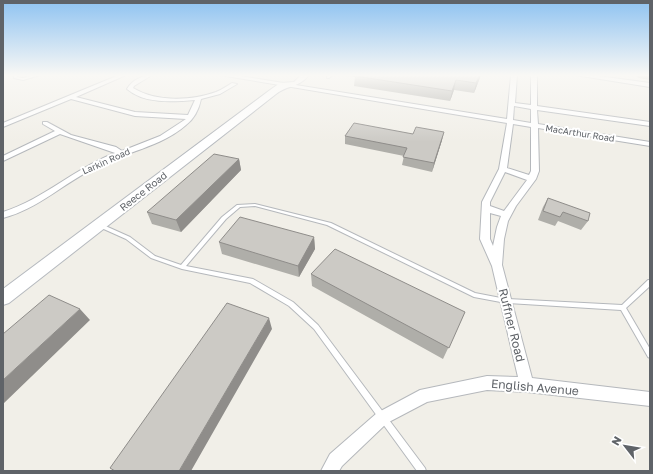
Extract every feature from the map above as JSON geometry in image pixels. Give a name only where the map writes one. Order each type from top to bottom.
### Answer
[{"type":"street","points":[[70,97],[135,114],[190,117]]},
{"type":"street","points":[[3,125],[70,97]]},
{"type":"street","points":[[148,97],[202,97]]},
{"type":"street","name":"Reece Road","points":[[3,298],[212,137],[266,97]]},
{"type":"street","points":[[357,97],[510,122]]},
{"type":"street","name":"Ruffner Road","points":[[512,97],[502,169],[486,202],[485,239],[497,266],[527,385]]},
{"type":"street","name":"Ruffner Road","points":[[497,266],[499,236],[506,215],[532,179],[535,171],[535,97]]},
{"type":"street","name":"Larkin Road","points":[[3,215],[20,209],[93,166],[169,134],[185,123],[190,117],[196,107],[198,98]]},
{"type":"street","points":[[512,104],[650,124]]},
{"type":"street","points":[[45,122],[60,131],[81,140],[113,149],[122,154]]},
{"type":"street","name":"MacArthur Road","points":[[510,122],[650,144]]},
{"type":"street","points":[[3,159],[60,131]]},
{"type":"street","points":[[502,169],[532,179]]},
{"type":"street","points":[[486,208],[506,215]]},
{"type":"street","name":"English Avenue","points":[[329,471],[336,460],[382,418],[425,394],[487,383],[527,385],[650,399]]},
{"type":"lane","points":[[182,266],[224,218],[239,206],[255,205],[329,224],[474,295],[506,301],[623,308],[650,282]]},
{"type":"lane","points":[[98,225],[128,238],[153,257],[182,266],[251,281],[291,304],[316,327],[422,471]]},
{"type":"lane","points":[[623,308],[650,355]]},
{"type":"building","points":[[354,123],[413,134],[416,127],[444,132],[434,163],[403,157],[407,148],[345,136]]},
{"type":"building","points":[[214,154],[239,159],[176,220],[147,212]]},
{"type":"building","points":[[548,198],[590,213],[588,221],[563,212],[560,217],[543,211]]},
{"type":"building","points":[[240,217],[314,237],[298,266],[219,242]]},
{"type":"building","points":[[335,249],[465,312],[449,348],[311,274]]},
{"type":"building","points":[[49,295],[80,309],[3,380],[3,334]]},
{"type":"building","points":[[227,303],[269,318],[179,471],[115,471],[110,468]]}]
